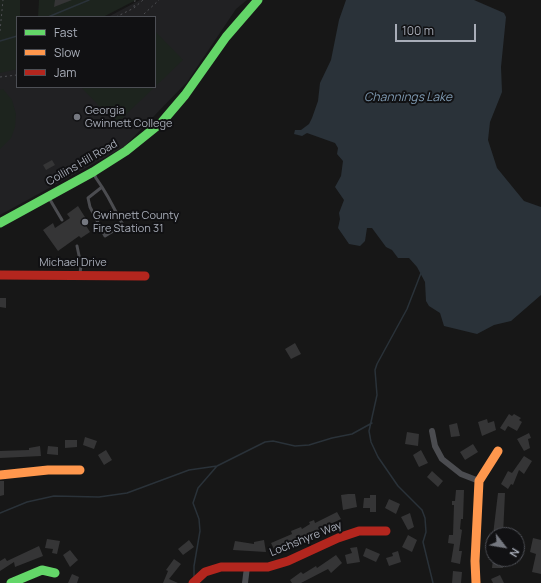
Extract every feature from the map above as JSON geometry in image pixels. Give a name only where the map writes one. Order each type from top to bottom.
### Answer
[{"type":"street","name":"Collins Hill Road","points":[[0,223],[93,172],[126,151],[162,122],[185,95],[246,11],[258,0]]},
{"type":"street","name":"Michael Drive","points":[[0,275],[145,276]]},
{"type":"street","points":[[432,431],[435,446],[442,459],[461,474],[480,481]]},
{"type":"street","points":[[476,583],[475,561],[480,481],[498,451]]},
{"type":"street","points":[[0,475],[48,470],[80,470]]},
{"type":"street","name":"Lochshyre Way","points":[[193,583],[205,572],[222,566],[268,567],[288,561],[338,538],[359,531],[386,531]]},
{"type":"street","points":[[245,583],[247,567]]},
{"type":"street","points":[[11,583],[42,570],[55,573]]},
{"type":"lane","points":[[93,172],[102,187],[123,224],[105,236],[90,207],[88,198],[102,187]]},
{"type":"lane","points":[[49,197],[62,220]]},
{"type":"lane","points":[[77,246],[81,265],[80,275]]},
{"type":"path","points":[[0,31],[2,31],[3,0]]},
{"type":"path","points":[[134,8],[135,0]]},
{"type":"path","points":[[118,16],[134,8],[143,0]]},
{"type":"path","points":[[144,14],[159,0]]},
{"type":"path","points":[[0,77],[16,75]]},
{"type":"shaded area","points":[[0,0],[20,0],[20,16],[16,16],[16,69],[0,73]]},
{"type":"shaded area","points":[[39,0],[136,0],[105,16],[38,16]]},
{"type":"shaded area","name":"Georgia Gwinnett College","points":[[140,0],[247,0],[236,9],[187,82],[124,147],[0,215],[0,70],[16,62],[16,88],[156,88],[156,16],[110,16]]},
{"type":"shaded area","points":[[156,32],[183,60],[156,86]]},
{"type":"shaded area","points":[[82,88],[154,88],[116,124]]},
{"type":"shaded area","points":[[3,89],[12,100],[16,114],[15,127],[11,138],[0,149],[0,90]]},
{"type":"water","name":"Channings Lake","points":[[346,0],[474,0],[504,13],[506,17],[501,67],[502,92],[490,122],[488,140],[497,168],[524,201],[541,207],[541,295],[511,321],[494,325],[477,334],[444,326],[440,313],[429,306],[426,301],[425,282],[417,267],[409,258],[398,258],[392,250],[386,247],[372,228],[367,228],[365,241],[360,246],[349,244],[338,228],[340,219],[339,213],[344,200],[335,187],[341,176],[343,161],[337,154],[338,148],[335,143],[307,133],[302,136],[294,134],[295,130],[301,130],[309,124],[312,118],[318,101],[320,83],[331,60],[339,20]]},
{"type":"building","points":[[55,0],[72,0],[54,7]]},
{"type":"building","points":[[52,160],[55,165],[46,170],[43,165]]},
{"type":"building","points":[[78,206],[88,222],[85,224],[90,232],[81,238],[79,236],[58,251],[43,230],[53,223],[55,228],[70,218],[67,214]]},
{"type":"building","points":[[0,298],[6,298],[6,308],[0,307]]},
{"type":"building","points":[[295,343],[301,354],[291,359],[285,349]]},
{"type":"building","points":[[509,414],[512,416],[514,414],[521,418],[519,420],[522,422],[517,431],[508,426],[505,431],[500,428]]},
{"type":"building","points":[[487,419],[488,423],[494,421],[496,430],[482,436],[478,422]]},
{"type":"building","points":[[457,423],[460,436],[451,437],[449,425]]},
{"type":"building","points":[[407,432],[419,434],[418,446],[405,444]]},
{"type":"building","points":[[529,433],[531,438],[528,439],[530,448],[524,451],[517,439]]},
{"type":"building","points":[[85,437],[97,441],[94,449],[83,445]]},
{"type":"building","points":[[65,440],[77,440],[77,447],[65,448]]},
{"type":"building","points":[[473,444],[478,452],[465,460],[460,452]]},
{"type":"building","points":[[40,446],[41,456],[0,458],[0,451],[29,450],[29,448]]},
{"type":"building","points":[[48,446],[58,447],[58,455],[47,454]]},
{"type":"building","points":[[106,450],[112,460],[104,465],[98,455]]},
{"type":"building","points":[[421,450],[428,463],[419,467],[413,455]]},
{"type":"building","points":[[524,456],[532,461],[524,474],[519,470],[513,485],[511,484],[508,489],[501,484],[508,471],[512,473]]},
{"type":"building","points":[[432,471],[443,481],[438,487],[427,477]]},
{"type":"building","points":[[0,481],[4,481],[4,495],[0,496]]},
{"type":"building","points":[[456,490],[464,490],[463,519],[461,519],[460,529],[462,530],[459,551],[462,551],[460,564],[451,562],[454,544],[448,543],[449,535],[453,535],[454,505],[452,505],[452,501],[455,501]]},
{"type":"building","points":[[498,493],[505,493],[503,527],[494,527]]},
{"type":"building","points":[[355,494],[357,507],[343,510],[341,495]]},
{"type":"building","points":[[370,495],[376,495],[376,512],[370,512],[370,508],[363,508],[364,498],[370,498]]},
{"type":"building","points":[[389,499],[400,504],[396,514],[385,508]]},
{"type":"building","points":[[337,512],[341,519],[275,551],[271,543],[292,534],[291,531],[301,527],[302,529],[310,524],[309,522],[314,520],[315,523]]},
{"type":"building","points":[[410,513],[414,527],[408,530],[401,517]]},
{"type":"building","points":[[408,535],[417,540],[412,552],[402,547]]},
{"type":"building","points":[[533,538],[541,540],[541,574],[532,572],[536,554],[530,552]]},
{"type":"building","points":[[47,539],[60,541],[57,554],[52,553],[53,549],[45,548]]},
{"type":"building","points":[[189,540],[194,547],[183,555],[178,549]]},
{"type":"building","points":[[264,540],[266,552],[233,550],[235,541],[254,544],[254,542]]},
{"type":"building","points":[[39,546],[43,556],[15,567],[14,562],[0,571],[0,561],[5,558],[7,561]]},
{"type":"building","points":[[357,547],[360,562],[347,564],[345,555],[352,553],[350,548]]},
{"type":"building","points":[[366,548],[380,554],[376,562],[363,556]]},
{"type":"building","points":[[70,550],[78,560],[70,567],[63,555]]},
{"type":"building","points":[[398,551],[401,562],[389,566],[386,558],[393,556],[392,553]]},
{"type":"building","points":[[336,555],[342,563],[331,573],[328,569],[301,583],[292,583],[290,580],[301,572],[303,574],[316,566],[317,568]]},
{"type":"building","points":[[174,559],[181,564],[169,579],[178,583],[163,583],[168,571],[166,570]]},
{"type":"building","points":[[492,567],[503,567],[503,568]]},
{"type":"building","points":[[453,571],[462,572],[461,583],[452,583]]},
{"type":"building","points":[[72,574],[79,577],[77,583],[68,583]]},
{"type":"building","points":[[500,575],[504,583],[493,583],[491,579]]},
{"type":"waterway","points":[[50,16],[89,0]]},
{"type":"waterway","points":[[0,41],[16,36]]},
{"type":"waterway","points":[[421,273],[407,309],[375,370],[377,395],[369,431],[371,442],[378,457],[398,486],[422,510],[425,518],[426,532],[423,542],[433,583]]},
{"type":"waterway","points":[[0,513],[27,502],[54,496],[99,497],[127,493],[189,470],[217,466],[265,442],[273,441],[295,446],[309,445],[352,434],[372,423]]},
{"type":"waterway","points":[[194,577],[194,566],[200,531],[199,519],[193,503],[198,488],[217,466]]},
{"type":"traffic: fast","points":[[0,223],[93,172],[126,151],[162,122],[185,95],[226,37],[258,0]]},
{"type":"traffic: fast","points":[[11,583],[42,570],[55,573]]},
{"type":"traffic: slow","points":[[476,583],[475,561],[479,481],[498,451]]},
{"type":"traffic: slow","points":[[0,475],[48,470],[80,470]]},
{"type":"traffic: jam","points":[[0,275],[145,276]]},
{"type":"traffic: jam","points":[[193,583],[205,572],[221,567],[268,567],[288,561],[338,538],[359,531],[386,531]]},
{"type":"place","name":"Georgia Gwinnett College","points":[[77,117]]},
{"type":"place","name":"Gwinnett County Fire Station 31","points":[[85,222]]}]
